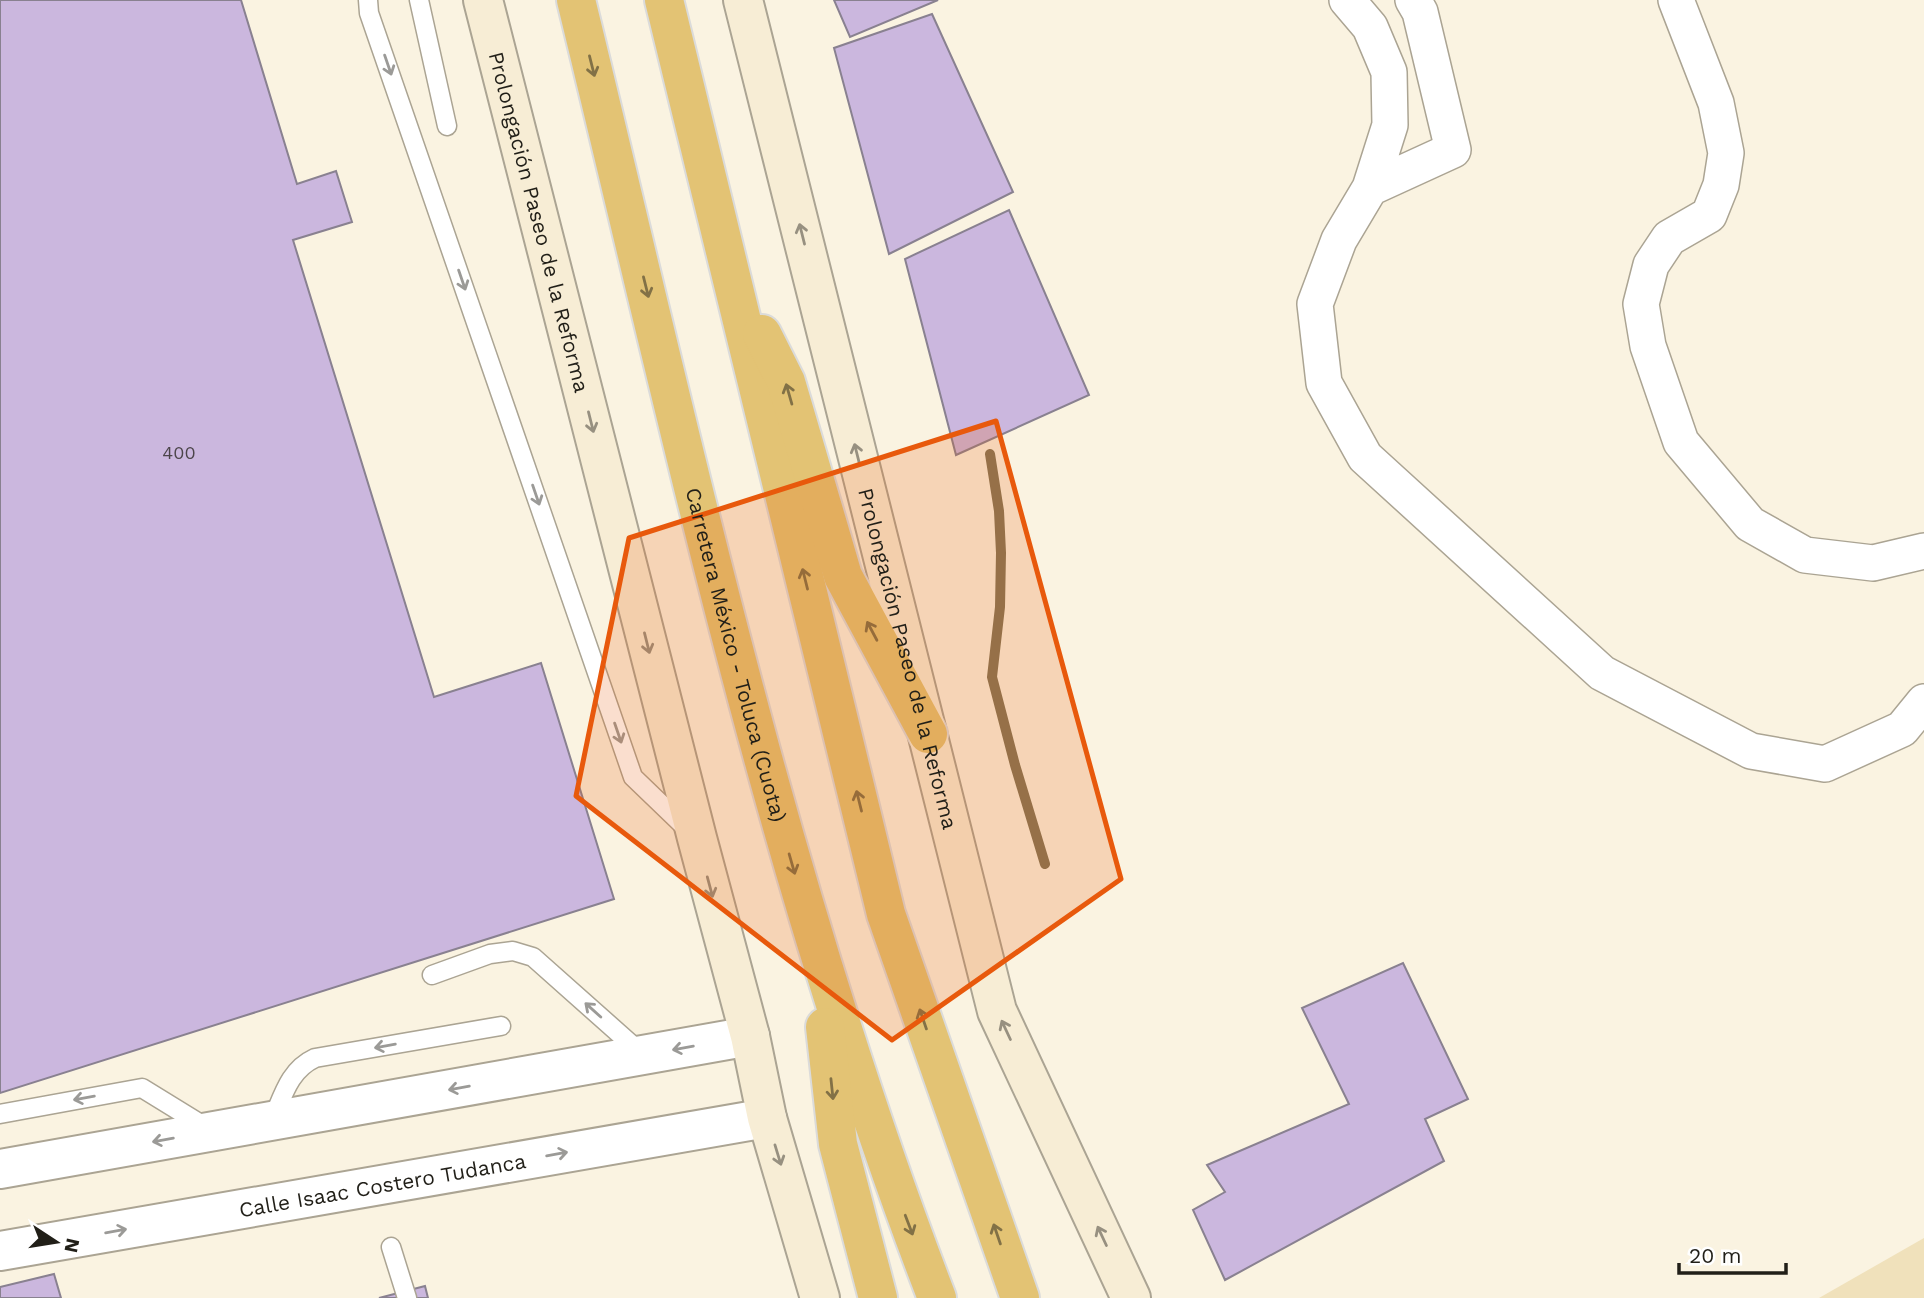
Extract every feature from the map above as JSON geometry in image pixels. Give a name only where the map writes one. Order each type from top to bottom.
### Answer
[{"type":"highway","name":"Carretera México - Toluca (Cuota)","points":[[576,0],[708,544],[770,784],[816,948],[885,1161],[937,1298]]},
{"type":"highway","points":[[664,0],[886,914],[1020,1298]]},
{"type":"highway","points":[[729,266],[786,382],[843,576],[928,734]]},
{"type":"highway","points":[[816,948],[838,1144],[878,1298]]},
{"type":"main road","name":"Prolongación Paseo de la Reforma","points":[[483,0],[750,1036],[767,1118],[820,1298]]},
{"type":"main road","name":"Prolongación Paseo de la Reforma","points":[[743,0],[997,1011],[1131,1298]]},
{"type":"street","points":[[1347,0],[1370,27],[1389,72],[1390,125],[1370,188],[1339,240],[1315,304],[1324,383],[1365,457],[1602,673],[1751,751],[1825,764],[1902,729],[1924,702]]},
{"type":"street","points":[[1370,188],[1453,150],[1420,12],[1413,0]]},
{"type":"street","points":[[1676,0],[1716,103],[1726,153],[1721,185],[1709,215],[1669,239],[1651,265],[1641,304],[1648,345],[1681,442],[1750,524],[1805,555],[1874,563],[1924,551]]},
{"type":"street","points":[[0,1169],[750,1036]]},
{"type":"street","name":"Calle Isaac Costero Tudanca","points":[[0,1251],[767,1118]]},
{"type":"lane","points":[[368,0],[369,13],[633,777],[697,838]]},
{"type":"lane","points":[[419,0],[447,126]]},
{"type":"lane","points":[[432,975],[490,954],[513,951],[533,957],[644,1055]]},
{"type":"lane","points":[[272,1121],[291,1076],[302,1064],[315,1058],[501,1026]]},
{"type":"lane","points":[[0,1114],[142,1088],[213,1131]]},
{"type":"lane","points":[[391,1247],[407,1298]]},
{"type":"highlighted area","points":[[996,421],[1121,879],[892,1040],[576,796],[629,538]]},
{"type":"shaded area","points":[[1924,1238],[1924,1298],[1819,1298]]},
{"type":"building","points":[[0,0],[241,0],[297,184],[336,171],[352,222],[293,240],[434,697],[541,663],[614,899],[0,1093]]},
{"type":"building","points":[[834,0],[938,0],[850,37]]},
{"type":"building","points":[[932,14],[1013,192],[889,254],[834,48]]},
{"type":"building","points":[[1009,210],[1089,395],[956,455],[905,259]]},
{"type":"building","points":[[1403,963],[1468,1099],[1425,1119],[1444,1161],[1225,1280],[1193,1210],[1225,1192],[1207,1165],[1349,1104],[1302,1008]]},
{"type":"building","points":[[54,1274],[61,1298],[0,1298],[0,1287]]},
{"type":"building","points":[[425,1286],[428,1298],[379,1298]]},
{"type":"waterway","points":[[990,454],[999,511],[1001,553],[1000,607],[992,677],[1045,864]]}]
